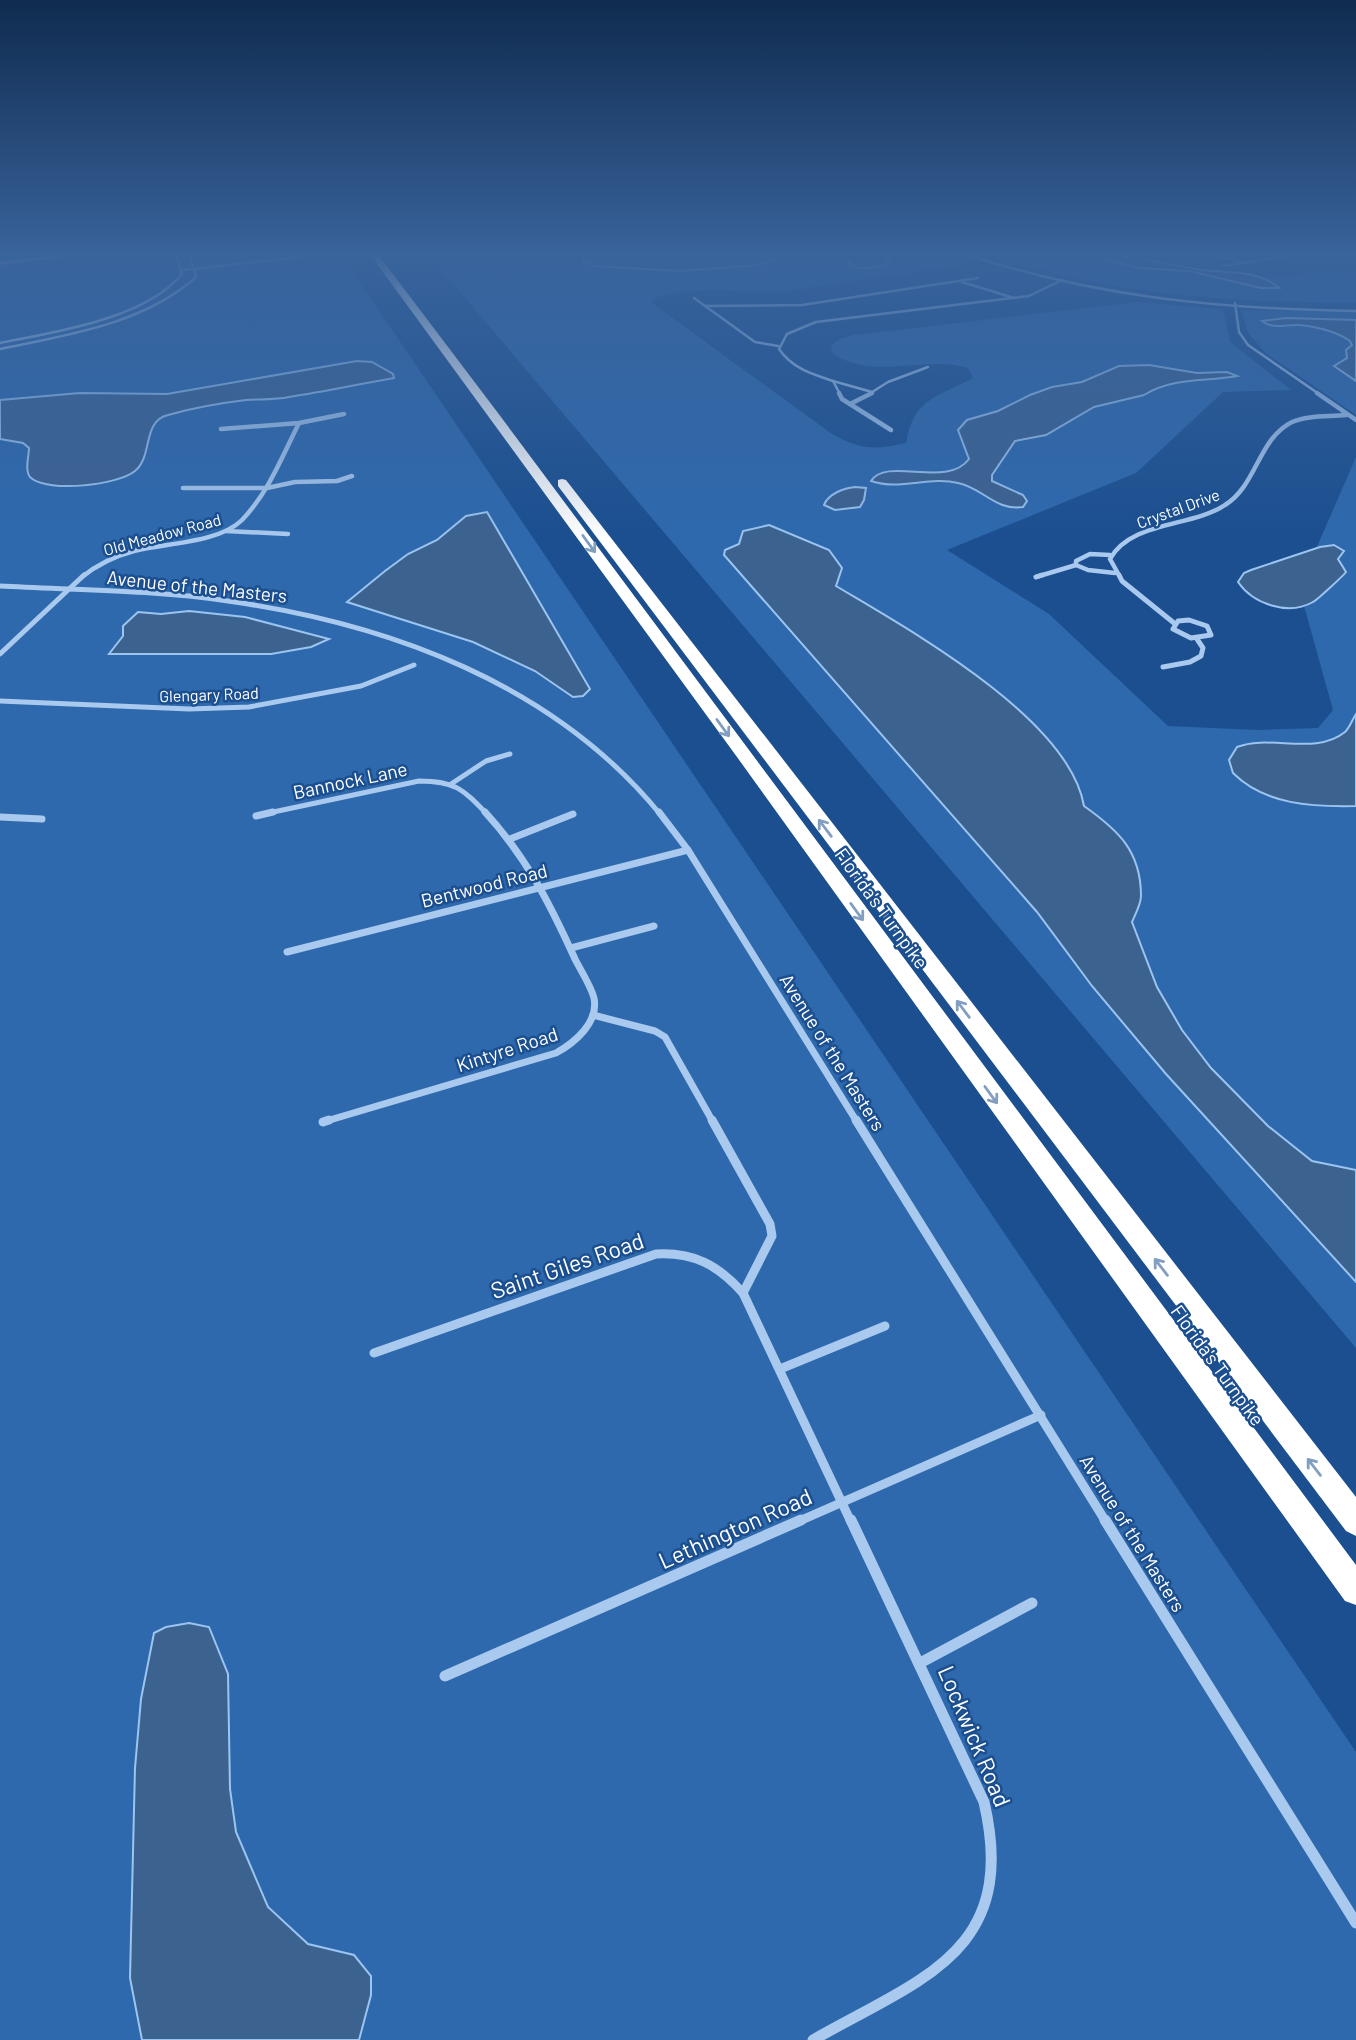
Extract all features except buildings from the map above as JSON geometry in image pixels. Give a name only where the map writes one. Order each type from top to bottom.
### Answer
[{"type":"highway","name":"Florida's Turnpike","points":[[444,348],[1356,1590]]},
{"type":"highway","name":"Florida's Turnpike","points":[[520,427],[1356,1521]]},
{"type":"street","points":[[780,348],[791,365],[805,372],[872,392]]},
{"type":"street","points":[[1252,348],[1356,421]]},
{"type":"street","points":[[849,404],[858,402],[902,375],[928,367]]},
{"type":"street","points":[[833,380],[839,397],[891,430]]},
{"type":"street","points":[[221,429],[299,424],[344,414]]},
{"type":"street","name":"Crystal Drive","points":[[1036,577],[1063,566],[1076,565],[1076,561],[1084,556],[1110,555],[1130,539],[1210,513],[1229,504],[1247,486],[1267,446],[1287,425],[1297,420],[1346,415]]},
{"type":"street","name":"Old Meadow Road","points":[[0,654],[92,568],[119,555],[226,531],[244,519],[267,488],[299,424]]},
{"type":"street","points":[[183,488],[267,488],[295,482],[337,481],[352,476]]},
{"type":"street","points":[[226,531],[288,534]]},
{"type":"street","points":[[1110,555],[1115,573],[1163,617],[1174,623],[1189,620],[1202,623],[1211,629],[1211,635],[1197,639],[1179,635],[1173,629],[1174,623]]},
{"type":"street","points":[[1076,565],[1088,570],[1115,573]]},
{"type":"street","name":"Avenue of the Masters","points":[[0,586],[200,598],[265,607],[352,626],[433,653],[518,694],[578,735],[633,784],[688,850],[1356,1923]]},
{"type":"street","points":[[1163,667],[1190,662],[1201,656],[1203,648],[1197,639]]},
{"type":"street","name":"Glengary Road","points":[[0,702],[189,709],[249,707],[361,686],[414,665]]},
{"type":"street","points":[[510,754],[486,761],[452,784],[467,792],[510,839],[542,887],[591,989],[594,999],[593,1015],[655,1031],[665,1037],[770,1224],[772,1236],[743,1293]]},
{"type":"street","name":"Bannock Lane","points":[[256,816],[408,782],[429,780],[452,784]]},
{"type":"street","points":[[510,839],[573,814]]},
{"type":"street","points":[[0,817],[42,819]]},
{"type":"street","name":"Bentwood Road","points":[[287,952],[688,850]]},
{"type":"street","points":[[571,947],[654,926]]},
{"type":"street","name":"Kintyre Road","points":[[323,1122],[556,1053],[584,1033],[593,1015]]},
{"type":"street","name":"Saint Giles Road","points":[[374,1353],[656,1254],[678,1253],[699,1257],[724,1270],[743,1293],[843,1502]]},
{"type":"street","points":[[780,1369],[885,1326]]},
{"type":"street","name":"Lethington Road","points":[[445,1676],[1041,1416]]},
{"type":"street","name":"Lockwick Road","points":[[813,2040],[956,1956],[970,1938],[987,1902],[993,1852],[986,1808],[843,1502]]},
{"type":"street","points":[[920,1663],[1032,1603]]},
{"type":"shaded area","points":[[0,348],[405,348],[1356,1752],[1356,2040],[0,2040]]},
{"type":"shaded area","points":[[508,348],[714,348],[832,434],[860,446],[885,447],[906,443],[921,407],[929,400],[973,378],[968,368],[934,364],[866,366],[833,354],[832,348],[1238,348],[1291,390],[1223,392],[1136,473],[947,550],[1049,614],[1168,726],[1257,730],[1318,728],[1333,710],[1299,588],[1356,457],[1356,1348]]},
{"type":"shaded area","points":[[1262,348],[1356,348],[1356,415]]},
{"type":"shaded area","points":[[1356,348],[1356,381],[1334,366],[1347,358],[1346,350]]},
{"type":"shaded area","points":[[357,361],[372,362],[393,374],[394,378],[284,398],[217,404],[168,415],[154,424],[141,465],[126,476],[114,480],[67,486],[40,483],[31,478],[28,472],[29,448],[23,443],[0,439],[0,400],[80,393],[167,394]]},
{"type":"shaded area","points":[[1149,365],[1197,373],[1227,372],[1237,376],[1166,385],[1144,395],[1094,407],[1046,435],[1015,441],[992,475],[992,481],[1023,495],[1027,501],[1023,507],[1005,506],[975,489],[947,481],[893,485],[871,481],[879,474],[890,471],[933,473],[959,468],[969,459],[958,430],[967,420],[998,411],[1052,387],[1082,382],[1119,366]]},
{"type":"shaded area","points":[[855,487],[866,488],[860,507],[835,510],[824,505],[837,492]]},
{"type":"shaded area","points":[[487,512],[590,689],[583,696],[573,697],[535,671],[473,642],[347,602],[408,554],[437,540],[466,516]]},
{"type":"shaded area","points":[[769,525],[829,550],[842,568],[836,586],[942,651],[981,679],[1018,709],[1049,741],[1072,773],[1084,806],[1117,833],[1132,854],[1140,880],[1141,896],[1132,922],[1157,987],[1182,1030],[1211,1068],[1268,1126],[1312,1161],[1356,1170],[1356,1282],[1166,1074],[1092,986],[1037,912],[724,555],[725,550],[739,544],[743,531]]},
{"type":"shaded area","points":[[1334,545],[1344,551],[1338,559],[1346,572],[1315,600],[1303,606],[1272,606],[1253,596],[1238,582],[1244,573],[1251,570],[1320,547]]},
{"type":"shaded area","points":[[189,611],[245,617],[329,639],[311,647],[271,654],[109,654],[123,636],[123,626],[138,612],[161,614]]},
{"type":"shaded area","points":[[1356,714],[1356,806],[1323,806],[1275,798],[1246,784],[1233,773],[1229,760],[1237,747],[1264,743],[1320,743],[1345,732]]},
{"type":"shaded area","points":[[189,1623],[209,1627],[228,1674],[230,1789],[236,1832],[268,1907],[308,1944],[354,1955],[371,1976],[371,1995],[359,2040],[142,2040],[130,1978],[135,1768],[141,1699],[154,1633],[166,1627]]}]
